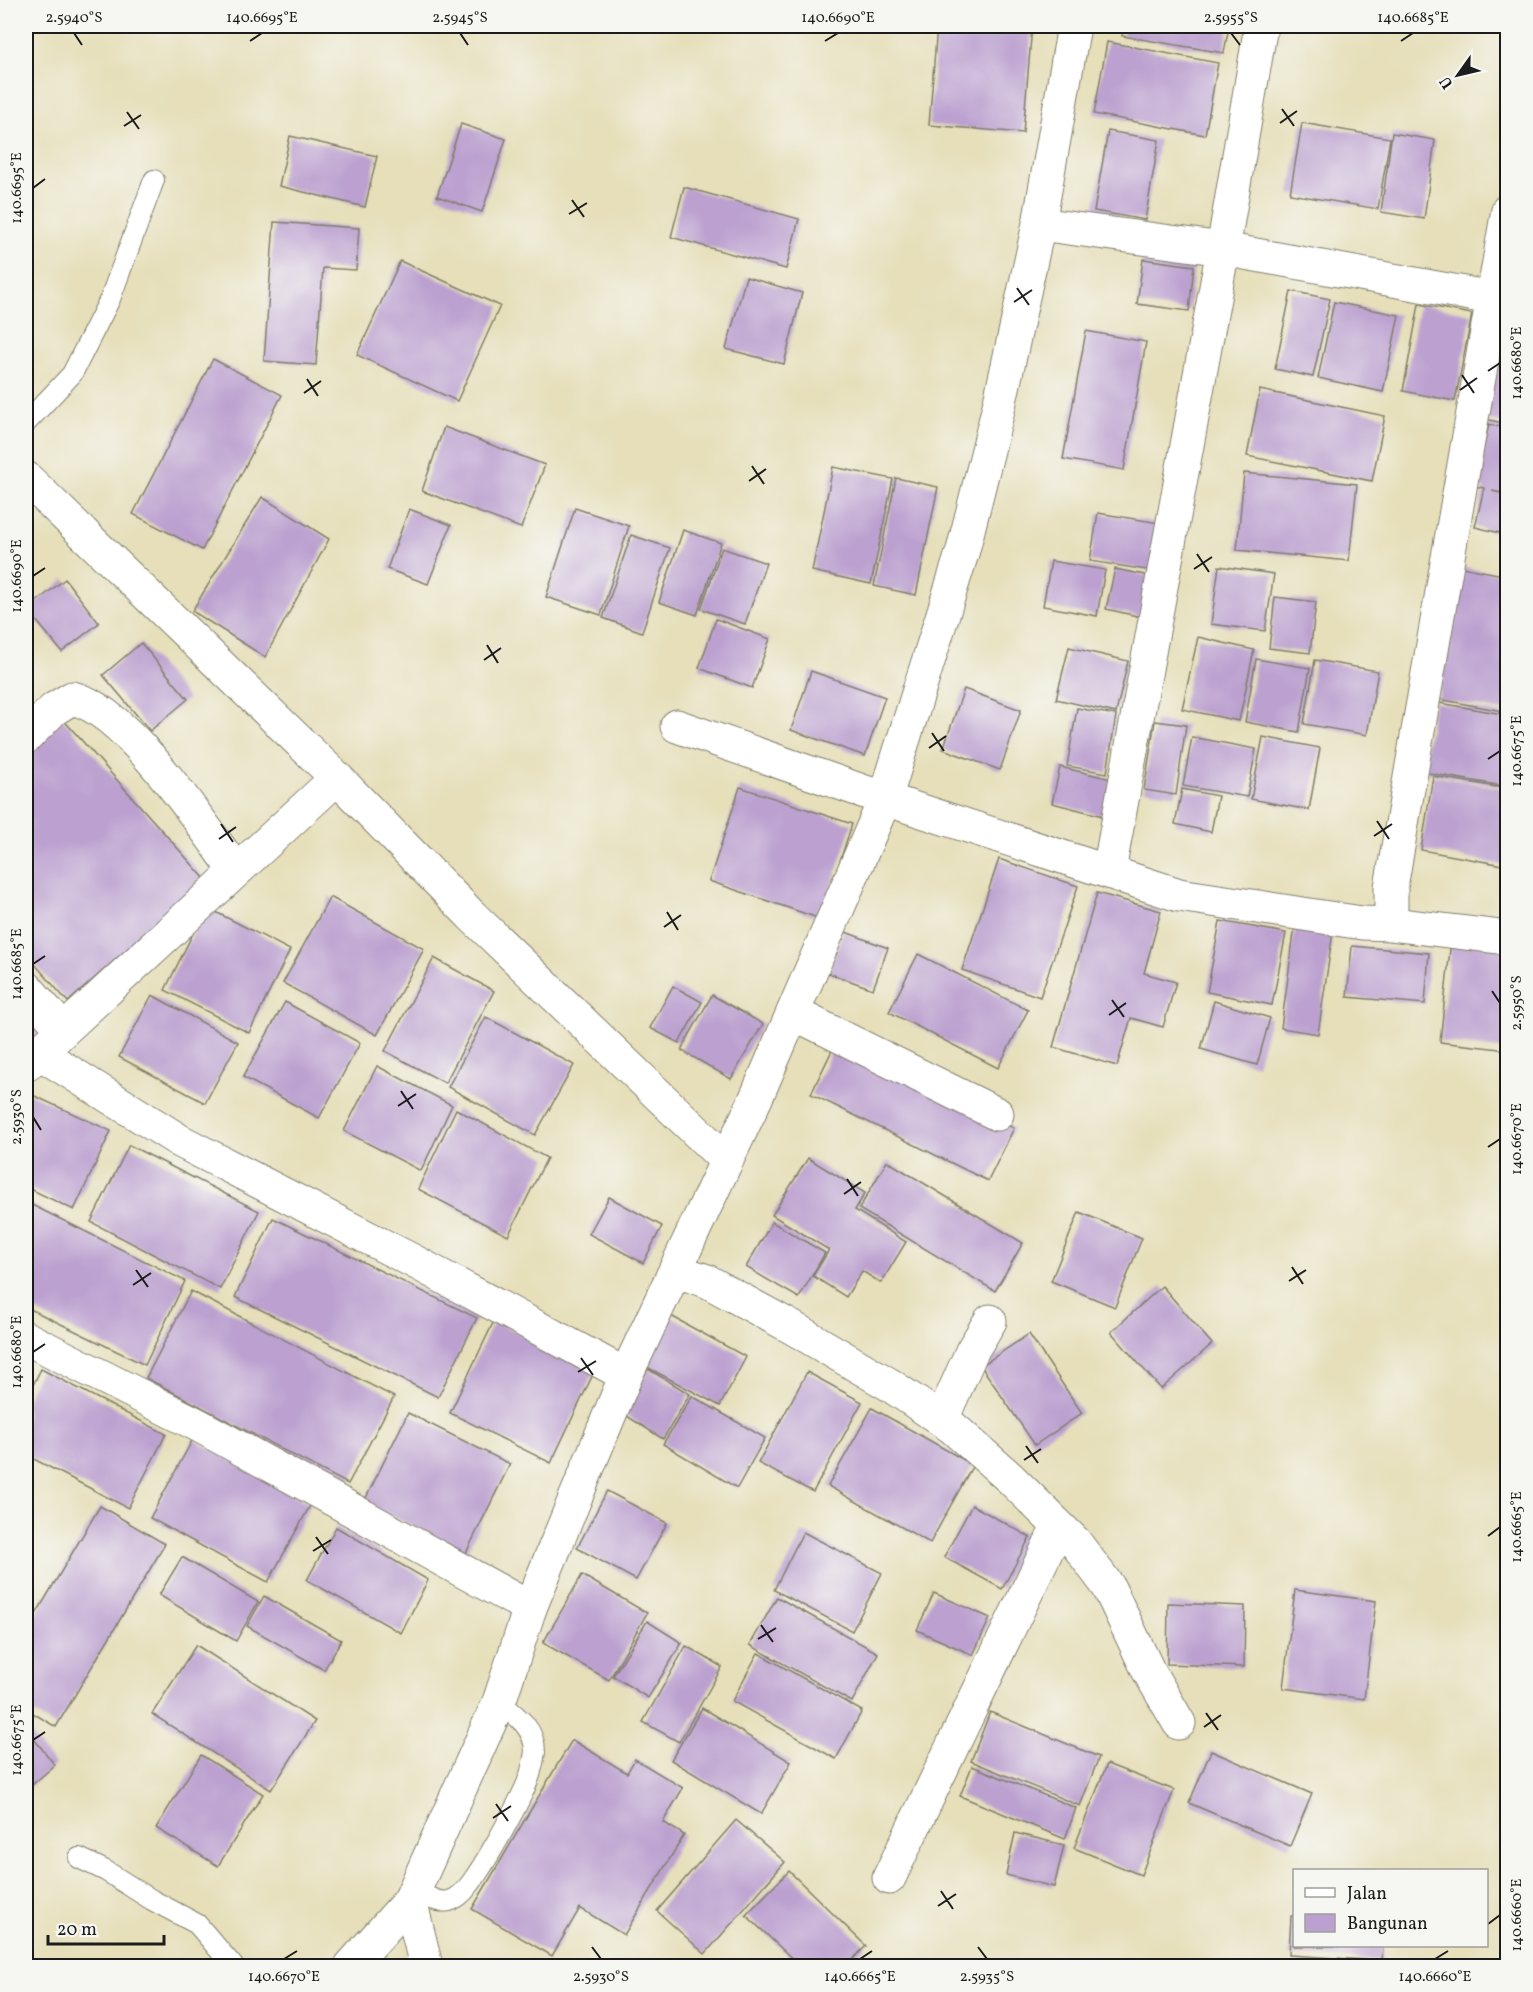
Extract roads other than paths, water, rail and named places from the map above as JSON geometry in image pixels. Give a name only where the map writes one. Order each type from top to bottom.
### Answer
[{"type":"street","points":[[351,1966],[412,1894],[499,1702],[530,1608],[626,1375],[756,1098],[885,800],[963,550],[999,406],[1039,224],[1074,26]]},
{"type":"street","points":[[1109,871],[1262,26]]},
{"type":"street","points":[[1391,924],[1391,887],[1432,643],[1500,299],[1508,210]]},
{"type":"street","points":[[1039,224],[1223,249],[1500,299]]},
{"type":"street","points":[[26,478],[337,778],[471,915],[726,1160]]},
{"type":"street","points":[[26,737],[62,703],[72,698],[91,704],[144,751],[183,798],[236,871]]},
{"type":"street","points":[[677,726],[885,800],[1179,895],[1362,923],[1391,924],[1508,938]]},
{"type":"street","points":[[337,778],[32,1059],[180,1141],[416,1262],[626,1375]]},
{"type":"street","points":[[26,987],[63,1029]]},
{"type":"street","points":[[792,1013],[997,1113]]},
{"type":"street","points":[[676,1271],[707,1281],[890,1385],[942,1419],[1010,1478],[1075,1542],[1108,1586],[1148,1670],[1179,1723]]},
{"type":"street","points":[[942,1419],[972,1351],[990,1321]]},
{"type":"street","points":[[26,1338],[198,1425],[530,1608]]},
{"type":"street","points":[[889,1878],[1058,1527]]},
{"type":"street","points":[[412,1894],[426,1966]]},
{"type":"lane","points":[[26,423],[72,374],[110,299],[154,180]]},
{"type":"lane","points":[[412,1894],[448,1902],[461,1894],[475,1876],[493,1845],[530,1774],[535,1751],[531,1732],[517,1716],[499,1702]]},
{"type":"lane","points":[[79,1857],[197,1924],[233,1966]]}]
